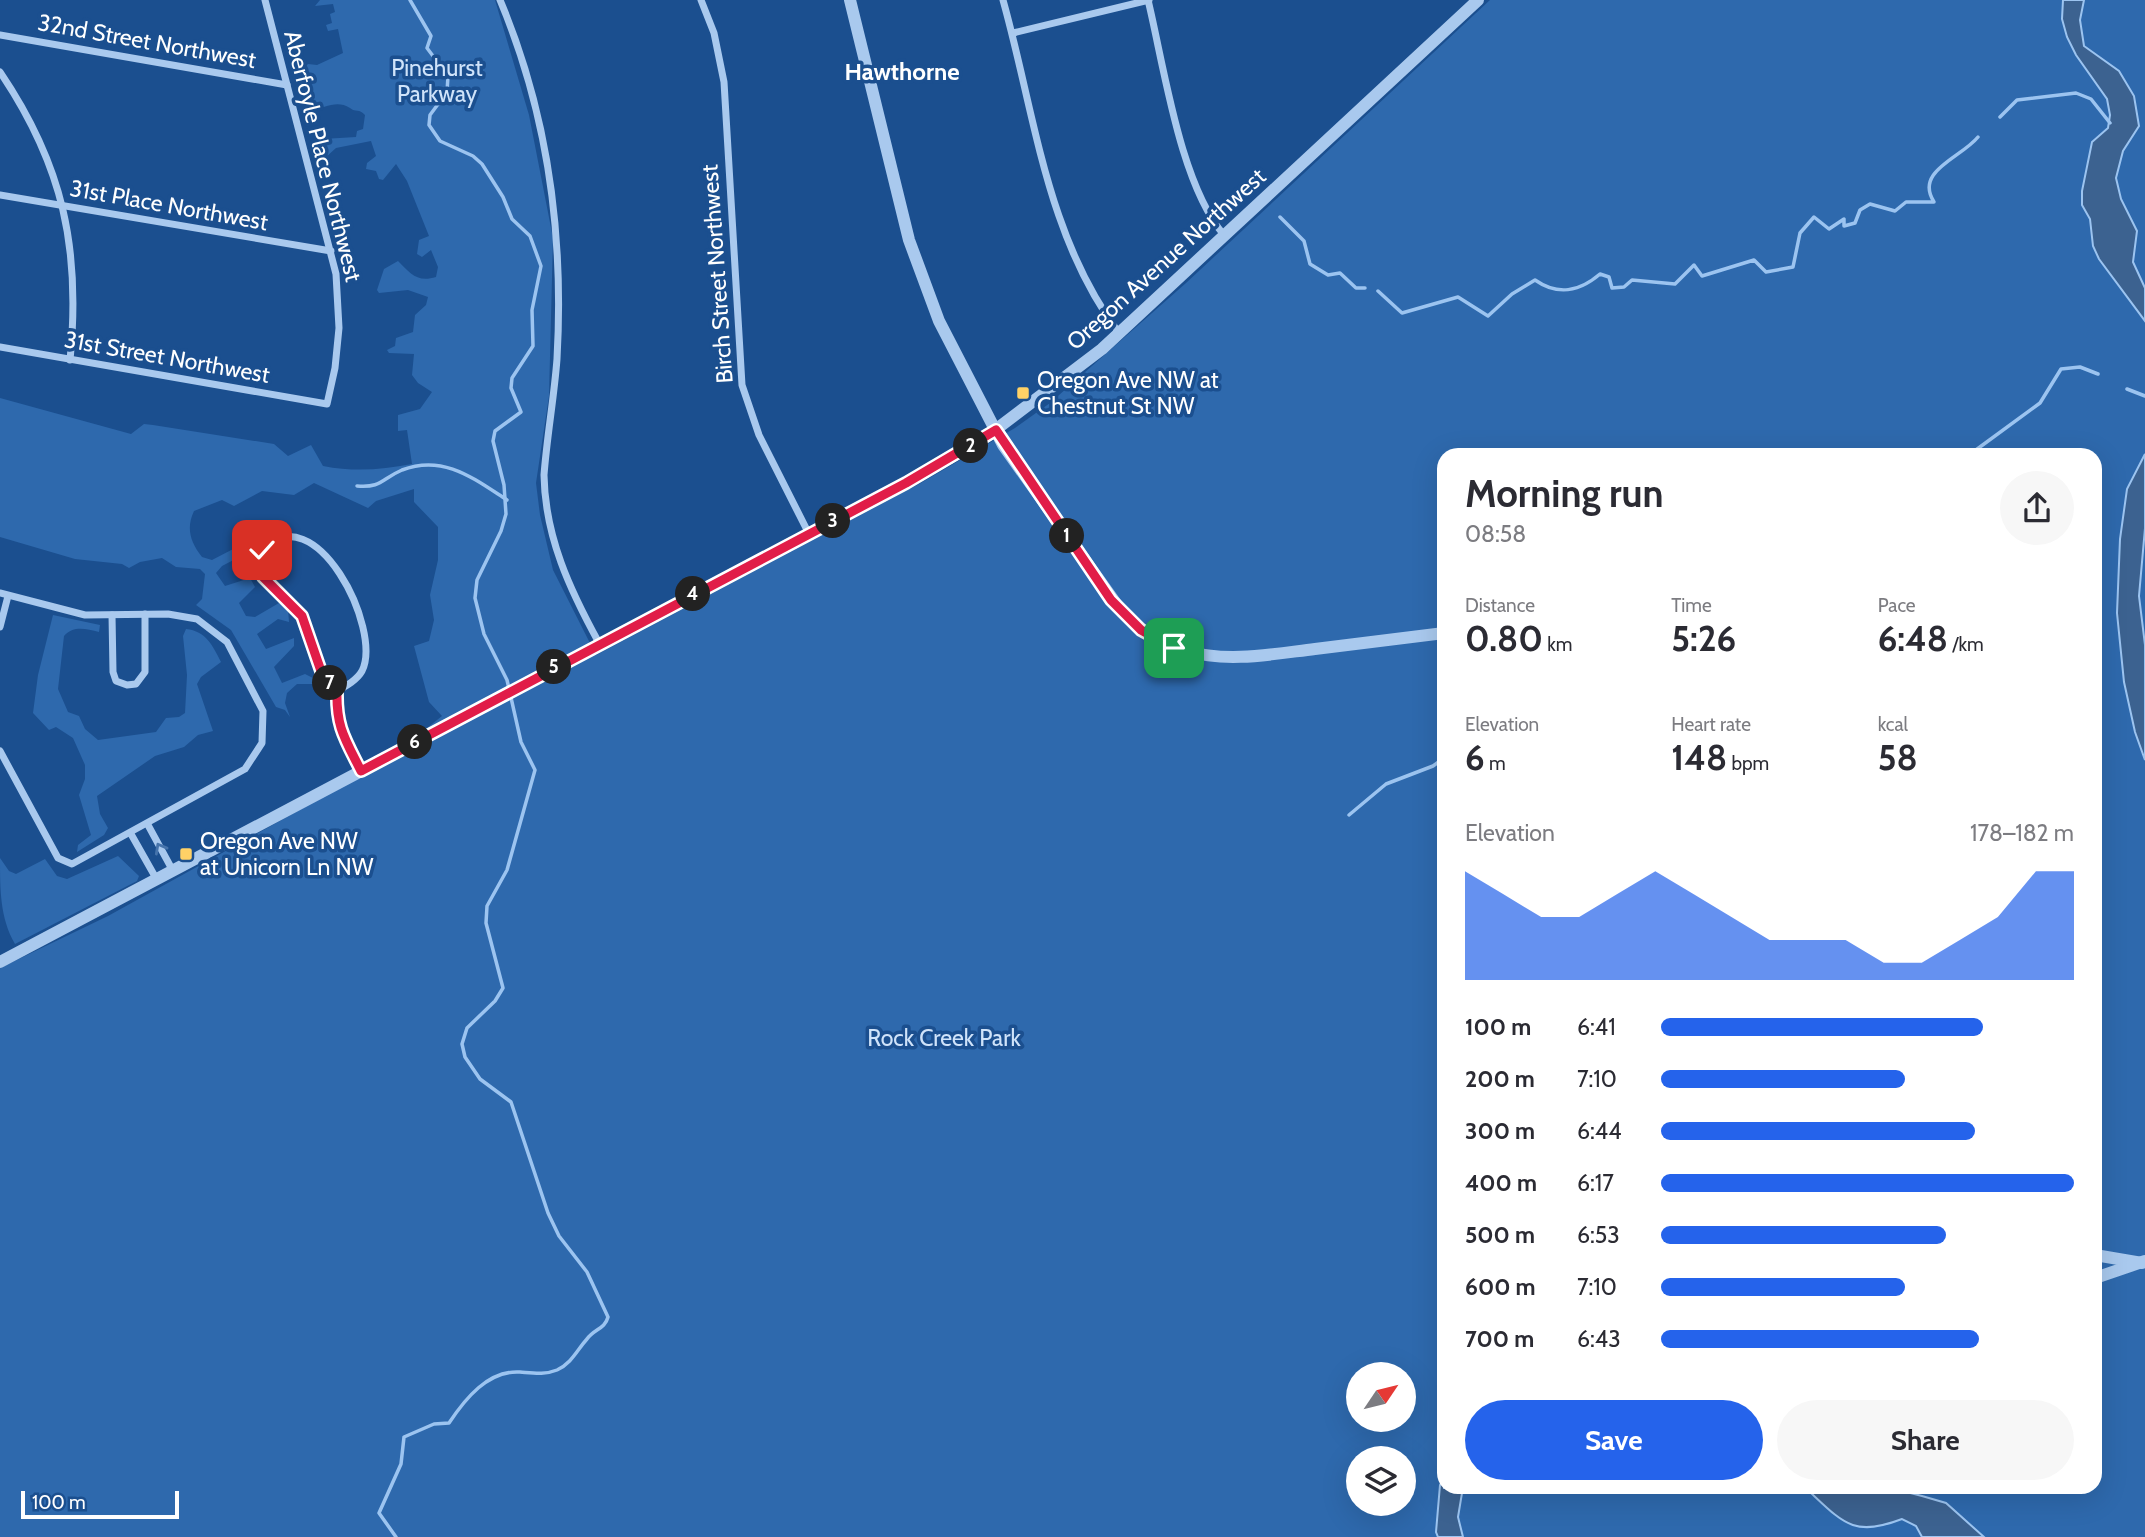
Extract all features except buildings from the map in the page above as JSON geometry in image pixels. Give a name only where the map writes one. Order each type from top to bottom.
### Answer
[{"type":"street","name":"Aberfoyle Place Northwest","points":[[265,0],[331,251],[339,317],[335,368],[327,404]]},
{"type":"street","points":[[500,0],[535,107],[556,217],[559,314],[544,464],[545,499],[559,562],[599,643]]},
{"type":"street","name":"Birch Street Northwest","points":[[701,0],[715,33],[724,82],[742,385],[759,435],[809,534]]},
{"type":"street","points":[[850,0],[919,270],[946,335],[996,430],[1111,600],[1141,630],[1164,644],[1199,654],[1237,657],[1437,634]]},
{"type":"street","points":[[1003,0],[1059,219],[1079,268],[1119,334]]},
{"type":"street","points":[[1013,33],[1148,0],[1187,160],[1209,214],[1224,235]]},
{"type":"street","name":"Oregon Avenue Northwest","points":[[0,962],[941,464],[996,430],[1119,334],[1478,0]]},
{"type":"street","name":"32nd Street Northwest","points":[[0,35],[287,85]]},
{"type":"street","points":[[0,72],[44,146],[64,207],[74,284],[69,360]]},
{"type":"street","name":"31st Place Northwest","points":[[0,195],[331,251]]},
{"type":"street","name":"31st Street Northwest","points":[[0,347],[327,404]]},
{"type":"street","points":[[337,691],[358,677],[365,660],[359,619],[345,580],[334,563],[302,540],[286,537],[274,540],[260,554],[261,573],[302,616],[321,671],[337,691],[335,709],[339,725],[361,771]]},
{"type":"street","points":[[0,627],[4,595],[76,613],[188,616],[218,633],[234,652],[260,701],[264,721],[260,748],[245,769],[76,863],[64,863],[0,751]]},
{"type":"street","points":[[112,615],[113,672],[116,681],[127,685],[136,684],[145,672],[145,614]]},
{"type":"street","points":[[148,825],[173,871]]},
{"type":"street","points":[[131,834],[157,880]]},
{"type":"street","points":[[2102,1256],[2144,1262]]},
{"type":"street","points":[[2102,1277],[2144,1262]]},
{"type":"green space","name":"Rock Creek Park","points":[[320,0],[495,0],[529,115],[553,238],[549,396],[536,483],[540,515],[553,570],[596,655],[919,484],[1015,428],[1050,403],[1186,283],[1490,0],[2145,0],[2145,1537],[0,1537],[0,968],[108,916],[381,765],[442,716],[429,702],[414,646],[429,641],[434,620],[430,595],[438,560],[438,527],[414,502],[414,489],[376,501],[368,508],[314,483],[294,495],[262,491],[234,506],[222,500],[194,511],[190,523],[191,535],[202,557],[212,560],[239,546],[244,547],[245,554],[222,566],[216,573],[225,586],[250,578],[255,587],[239,603],[246,616],[255,617],[279,603],[288,609],[289,622],[278,619],[257,634],[266,649],[294,638],[294,646],[274,667],[282,683],[305,674],[317,680],[316,684],[297,684],[287,693],[285,703],[290,717],[285,710],[276,707],[231,630],[196,605],[202,599],[205,574],[200,569],[176,567],[162,558],[140,562],[129,568],[122,564],[75,559],[0,537],[0,398],[131,434],[144,424],[153,425],[274,444],[288,456],[311,445],[323,466],[334,468],[367,470],[412,464],[407,430],[398,431],[398,415],[420,409],[432,392],[418,383],[412,375],[414,354],[389,353],[387,350],[395,346],[396,338],[413,332],[415,315],[426,305],[428,297],[408,290],[379,293],[377,290],[384,269],[398,261],[414,276],[424,279],[436,277],[438,267],[431,250],[422,257],[417,254],[419,240],[429,236],[407,181],[396,164],[383,180],[379,179],[376,171],[366,169],[367,163],[376,156],[371,141],[336,148],[326,157],[316,152],[315,145],[323,139],[356,137],[357,131],[363,129],[365,115],[338,104],[315,109],[302,108],[292,71],[303,69],[308,64],[317,65],[343,53],[338,29],[328,31],[326,25],[332,23],[330,14],[335,12],[333,4],[315,6]]},
{"type":"green space","points":[[53,615],[100,625],[99,632],[76,629],[64,636],[58,689],[68,712],[79,716],[85,729],[98,740],[156,732],[166,718],[179,717],[185,713],[187,675],[183,636],[186,629],[204,636],[221,662],[201,677],[197,684],[213,731],[198,735],[184,747],[155,756],[97,796],[100,814],[108,828],[104,835],[77,852],[78,845],[91,835],[79,795],[85,779],[85,765],[73,738],[56,727],[49,730],[33,713],[38,675]]},
{"type":"green space","points":[[118,856],[139,876],[137,881],[15,944],[4,914],[0,858],[9,871],[16,874],[45,859],[57,876],[67,879]]},
{"type":"shaded area","points":[[2063,0],[2084,0],[2080,20],[2084,46],[2119,71],[2134,96],[2139,126],[2123,151],[2116,178],[2121,199],[2137,231],[2133,262],[2145,288],[2145,321],[2099,259],[2093,246],[2090,219],[2082,205],[2082,191],[2092,142],[2108,128],[2110,115],[2107,99],[2076,55],[2067,37],[2062,19]]},
{"type":"shaded area","points":[[2145,454],[2145,528],[2139,596],[2145,645],[2145,760],[2135,732],[2124,682],[2117,613],[2120,539],[2127,489]]},
{"type":"shaded area","points":[[1439,1494],[1462,1494],[1458,1517],[1463,1537],[1438,1537],[1436,1532]]},
{"type":"shaded area","points":[[1812,1494],[1914,1494],[1946,1503],[1984,1537],[1922,1537],[1916,1526],[1902,1519],[1873,1527],[1861,1527],[1842,1520]]},
{"type":"waterway","points":[[396,1537],[379,1513],[401,1464],[404,1437],[434,1424],[449,1423],[478,1388],[498,1376],[557,1370],[570,1360],[608,1317],[587,1272],[559,1236],[548,1213],[511,1102],[480,1079],[465,1057],[462,1044],[467,1028],[495,1001],[503,988],[486,923],[487,906],[507,870],[535,770],[521,742],[507,680],[484,634],[475,598],[477,580],[501,531],[506,514],[504,485],[493,441],[495,431],[521,412],[511,388],[512,378],[533,346],[532,310],[541,266],[530,236],[512,219],[503,197],[482,164],[473,156],[440,141],[429,125],[430,115],[447,92],[448,76],[427,48],[431,36],[410,0]]},
{"type":"waterway","points":[[2000,117],[2017,100],[2076,93],[2091,99],[2110,123]]},
{"type":"waterway","points":[[1378,291],[1402,313],[1458,297],[1488,316],[1512,294],[1535,280],[1552,288],[1568,290],[1584,285],[1600,274],[1609,277],[1612,288],[1624,287],[1632,280],[1675,284],[1694,265],[1702,276],[1754,260],[1766,272],[1793,267],[1800,233],[1814,217],[1829,229],[1844,219],[1844,226],[1855,223],[1860,210],[1870,204],[1895,211],[1906,202],[1934,202],[1929,191],[1935,173],[1978,137]]},
{"type":"waterway","points":[[1280,217],[1304,241],[1310,264],[1328,275],[1340,273],[1356,288],[1365,288]]},
{"type":"waterway","points":[[1979,448],[2040,403],[2061,369],[2080,367],[2098,374]]},
{"type":"waterway","points":[[2127,389],[2145,396]]},
{"type":"waterway","points":[[357,486],[377,484],[402,470],[431,465],[457,471],[507,500]]},
{"type":"waterway","points":[[1349,815],[1386,784],[1437,763]]},
{"type":"place","name":"Oregon Ave NW at Chestnut St NW","points":[[1023,393]]},
{"type":"place","name":"Oregon Ave NW at Unicorn Ln NW","points":[[186,854]]},
{"type":"district","name":"Hawthorne","points":[[902,72]]},
{"type":"route","points":[[262,550],[258,562],[263,577],[274,590],[298,609],[311,633],[321,671],[337,691],[336,717],[361,771],[906,483],[996,430],[1111,600],[1141,630],[1174,648]]},
{"type":"park label","name":"Pinehurst Parkway","points":[[437,81]]}]
